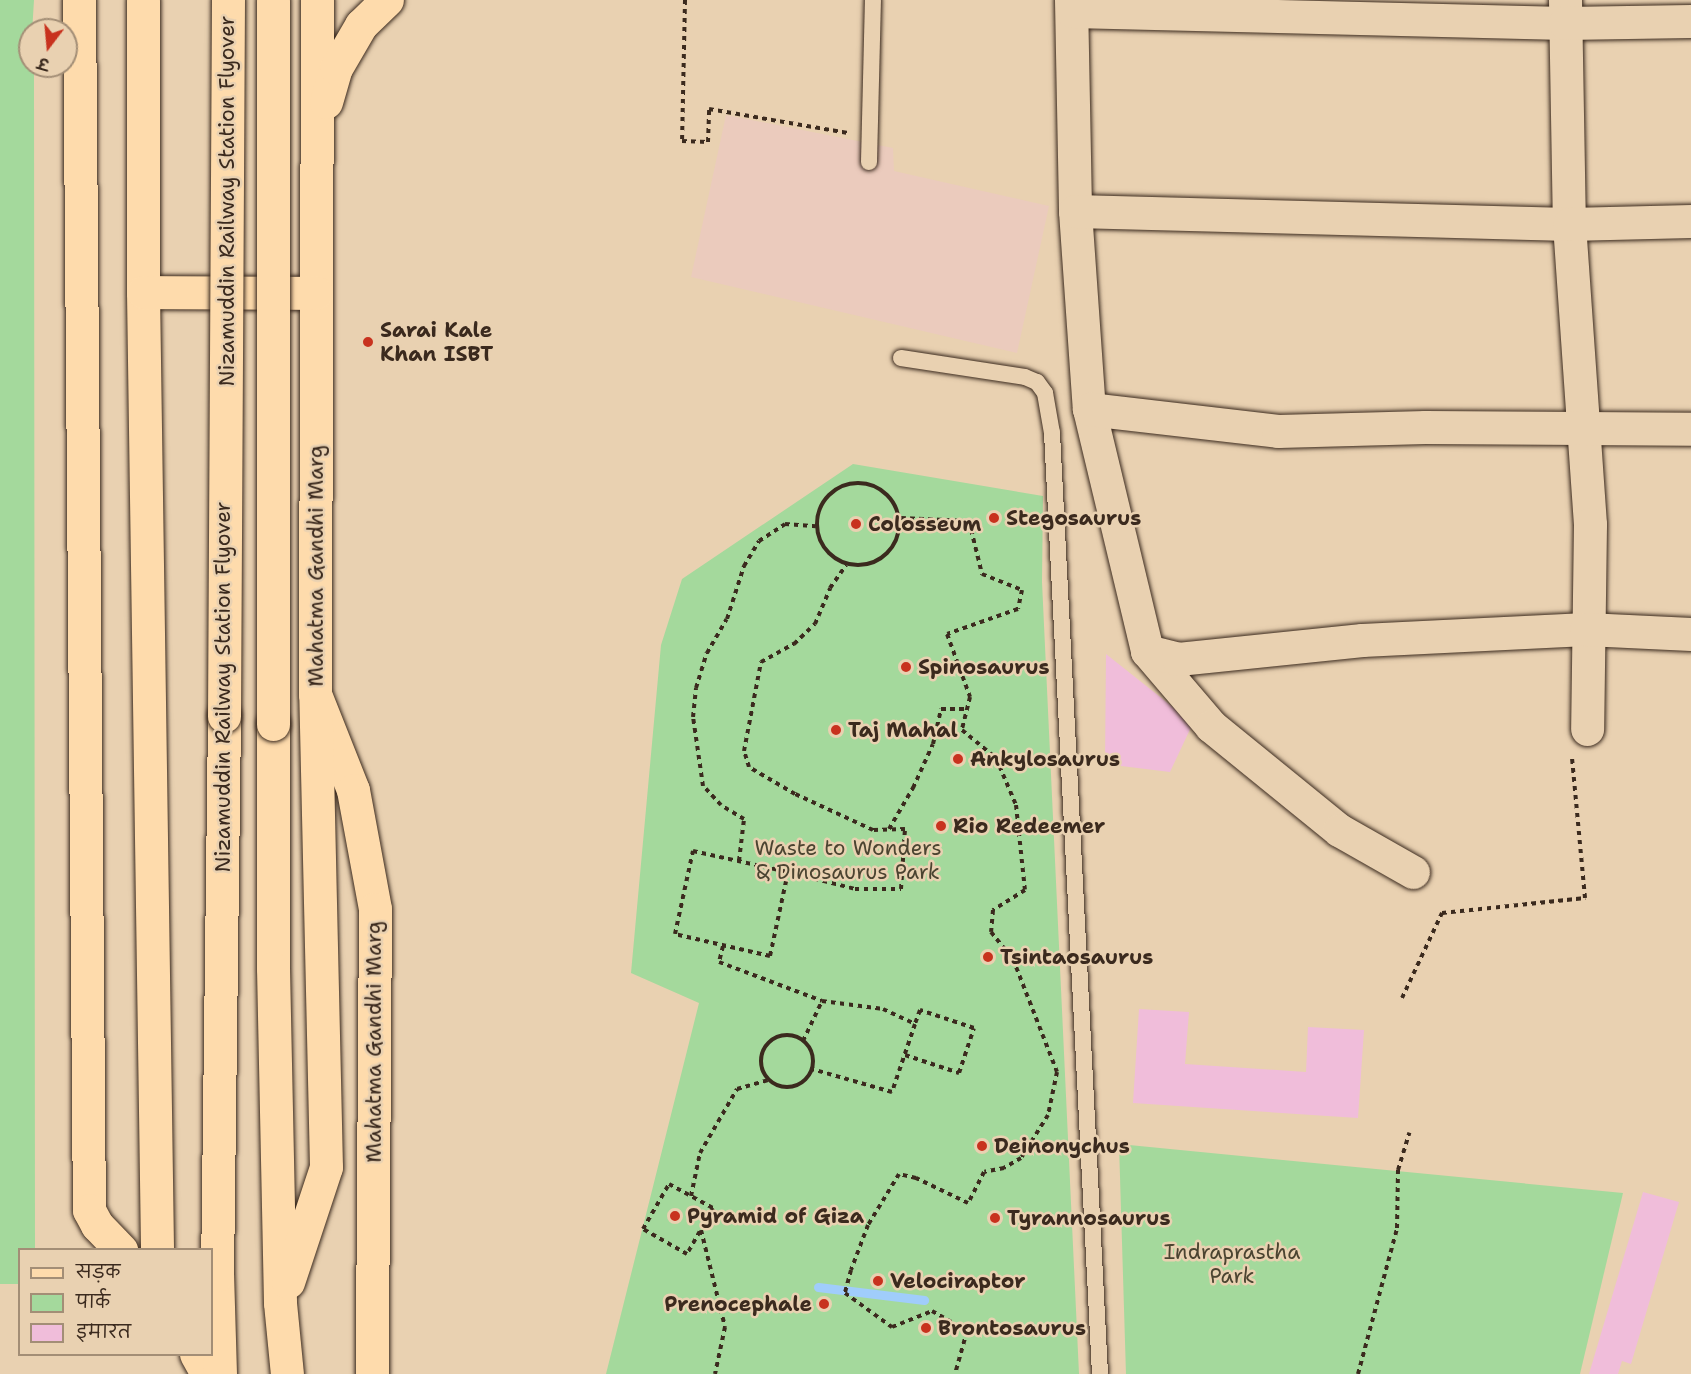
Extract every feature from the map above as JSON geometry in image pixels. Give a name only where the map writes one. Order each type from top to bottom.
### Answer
[{"type":"main road","points":[[79,0],[89,1210],[97,1225],[119,1248]]},
{"type":"main road","points":[[143,0],[143,292],[157,1248]]},
{"type":"main road","name":"Nizamuddin Railway Station Flyover","points":[[220,1374],[217,1275],[228,0]]},
{"type":"main road","points":[[273,0],[273,968],[280,1303],[287,1374]]},
{"type":"main road","name":"Mahatma Gandhi Marg","points":[[317,0],[315,694],[353,790],[375,909],[372,1374]]},
{"type":"main road","points":[[317,132],[336,68],[361,25],[387,0]]},
{"type":"main road","points":[[143,292],[316,293]]},
{"type":"main road","points":[[280,1303],[326,1167],[315,694]]},
{"type":"main road","points":[[197,1356],[207,1374]]},
{"type":"street","points":[[1413,872],[1339,830],[1211,726],[1147,651],[1089,409],[1075,211],[1071,6],[1565,12],[1691,21]]},
{"type":"street","points":[[1565,12],[1569,224],[1590,524],[1586,629],[1587,729]]},
{"type":"street","points":[[1075,211],[1569,224],[1691,221]]},
{"type":"street","points":[[1089,409],[1278,431],[1425,427],[1582,430],[1691,429]]},
{"type":"street","points":[[1147,651],[1178,659],[1362,640],[1586,629],[1691,634]]},
{"type":"lane","points":[[869,162],[873,0]]},
{"type":"lane","points":[[902,358],[1025,377],[1037,382],[1045,393],[1052,433],[1100,1374]]},
{"type":"path","points":[[685,0],[682,141],[708,142],[709,108],[870,137]]},
{"type":"path","points":[[868,482],[890,495],[901,518],[896,545],[874,564],[846,565],[825,550],[816,526],[822,501],[842,484],[868,482]]},
{"type":"path","points":[[901,518],[969,521],[982,574],[1022,590],[1018,609],[997,613],[947,634],[970,697],[962,730],[996,758],[1016,805],[1025,890],[993,910],[992,932],[1013,959],[1057,1072],[1048,1115],[1021,1158],[1004,1168],[984,1172],[968,1203],[916,1178],[899,1174],[868,1225],[851,1270],[845,1293],[892,1327],[932,1311],[968,1331],[955,1374]]},
{"type":"path","points":[[739,861],[744,819],[721,805],[703,786],[693,717],[696,688],[707,653],[727,619],[744,566],[759,541],[785,524],[816,526]]},
{"type":"path","points":[[788,872],[770,956],[675,934],[693,851],[788,872],[855,889],[901,889],[904,829],[873,830],[760,775],[749,767],[744,751],[761,662],[794,644],[816,624],[830,588],[846,565]]},
{"type":"path","points":[[888,829],[917,779],[933,744],[941,709],[967,709]]},
{"type":"path","points":[[1402,998],[1442,913],[1585,898],[1572,755],[1587,729]]},
{"type":"path","points":[[723,946],[719,962],[822,1001],[883,1009],[915,1024]]},
{"type":"path","points":[[803,1041],[822,1001]]},
{"type":"path","points":[[812,1068],[892,1092],[920,1010],[974,1028],[959,1073],[905,1055]]},
{"type":"path","points":[[691,1196],[700,1153],[737,1089],[770,1080],[789,1087],[807,1077],[812,1068],[810,1049],[803,1041],[784,1035],[767,1044],[761,1062],[770,1080]]},
{"type":"path","points":[[1358,1374],[1397,1228],[1398,1170],[1409,1133]]},
{"type":"path","points":[[669,1184],[713,1208],[701,1230],[687,1254],[643,1229],[669,1184]]},
{"type":"path","points":[[701,1230],[725,1327],[714,1374]]},
{"type":"shaded area","points":[[726,115],[893,148],[894,171],[1049,206],[1017,353],[691,277]]},
{"type":"green space","points":[[0,0],[34,0],[33,18],[18,18],[18,78],[34,78],[35,1248],[18,1248],[18,1284],[0,1284]]},
{"type":"green space","name":"Waste to Wonders & Dinosaurus Park","points":[[853,464],[1043,496],[1042,582],[1079,1374],[606,1374],[699,1003],[631,973],[661,645],[682,579]]},
{"type":"green space","name":"Indraprastha Park","points":[[1119,1144],[1623,1193],[1580,1374],[1126,1374]]},
{"type":"building","points":[[1106,654],[1193,723],[1170,772],[1105,764]]},
{"type":"building","points":[[1139,1009],[1189,1012],[1185,1064],[1306,1072],[1308,1027],[1364,1030],[1358,1118],[1133,1103]]},
{"type":"building","points":[[1643,1192],[1679,1202],[1631,1364],[1622,1361],[1618,1374],[1589,1374]]},
{"type":"waterway","points":[[818,1287],[924,1300]]},
{"type":"place","name":"Sarai Kale Khan ISBT","points":[[368,342]]},
{"type":"place","name":"Stegosaurus","points":[[994,518]]},
{"type":"place","name":"Colosseum","points":[[856,524]]},
{"type":"place","name":"Spinosaurus","points":[[906,667]]},
{"type":"place","name":"Taj Mahal","points":[[836,730]]},
{"type":"place","name":"Ankylosaurus","points":[[958,759]]},
{"type":"place","name":"Rio Redeemer","points":[[941,826]]},
{"type":"place","name":"Tsintaosaurus","points":[[988,957]]},
{"type":"place","name":"Deinonychus","points":[[982,1146]]},
{"type":"place","name":"Pyramid of Giza","points":[[675,1216]]},
{"type":"place","name":"Tyrannosaurus","points":[[995,1218]]},
{"type":"place","name":"Velociraptor","points":[[878,1281]]},
{"type":"place","name":"Prenocephale","points":[[824,1304]]},
{"type":"place","name":"Brontosaurus","points":[[926,1328]]}]
